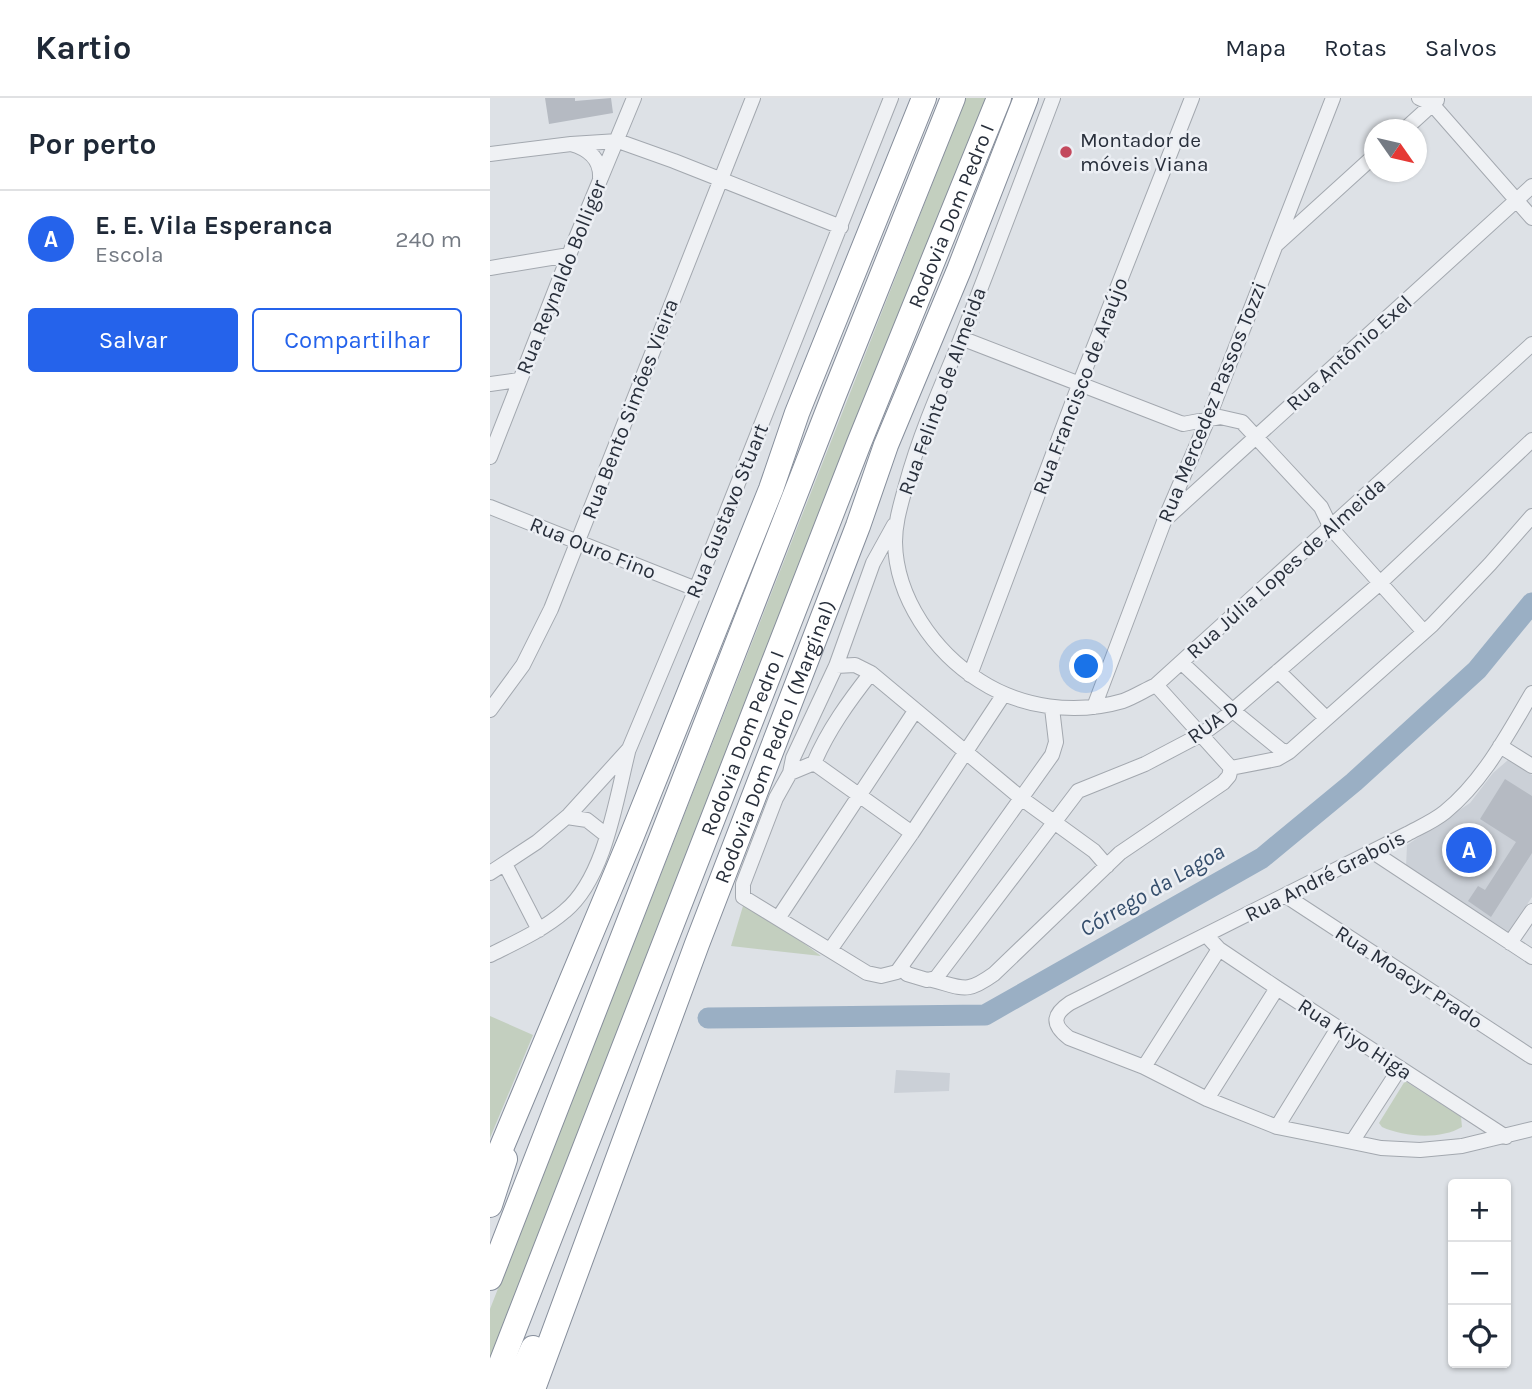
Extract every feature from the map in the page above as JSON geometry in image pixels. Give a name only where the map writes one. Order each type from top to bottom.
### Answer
[{"type":"highway","points":[[490,1175],[631,838],[771,489],[797,413],[924,98]]},
{"type":"highway","name":"Rodovia Dom Pedro I","points":[[490,1278],[953,98]]},
{"type":"highway","name":"Rodovia Dom Pedro I","points":[[491,1389],[859,443],[999,98]]},
{"type":"highway","name":"Rodovia Dom Pedro I (Marginal)","points":[[533,1389],[697,944],[858,526],[886,445],[959,270],[1026,98]]},
{"type":"highway","points":[[490,1205],[542,1046]]},
{"type":"highway","points":[[514,1389],[611,1182]]},
{"type":"street","name":"Rua Reynaldo Bolliger","points":[[490,457],[634,98]]},
{"type":"street","name":"Rua Bento Simões Vieira","points":[[490,710],[513,682],[533,648],[579,543],[753,98]]},
{"type":"street","name":"Rua Gustavo Stuart","points":[[490,873],[537,842],[566,817],[629,749],[696,589],[891,98]]},
{"type":"street","name":"Rua Felinto de Almeida","points":[[1004,694],[970,675],[944,654],[920,620],[909,599],[899,566],[895,522],[915,453],[1054,98]]},
{"type":"street","name":"Rua Francisco de Araújo","points":[[970,675],[1079,385],[1192,98]]},
{"type":"street","name":"Rua Mercedez Passos Tozzi","points":[[1094,707],[1165,519],[1208,419],[1333,98]]},
{"type":"street","points":[[1414,119],[1430,100],[1532,218]]},
{"type":"street","points":[[490,154],[618,141],[841,227]]},
{"type":"street","points":[[572,144],[594,157],[600,170],[600,178]]},
{"type":"street","points":[[1273,248],[1364,165]]},
{"type":"street","name":"Rua Antônio Exel","points":[[1165,519],[1532,186]]},
{"type":"street","points":[[1293,200],[1309,216]]},
{"type":"street","points":[[490,268],[569,255]]},
{"type":"street","points":[[961,338],[1183,424],[1220,417],[1242,422],[1321,507],[1331,528],[1424,632]]},
{"type":"street","name":"Rua Júlia Lopes de Almeida","points":[[1004,694],[1052,708],[1094,707],[1124,700],[1156,685],[1532,344]]},
{"type":"street","points":[[490,384],[519,380]]},
{"type":"street","name":"RUA D","points":[[932,980],[1078,792],[1145,764],[1202,734],[1379,584],[1532,440]]},
{"type":"street","name":"Rua Ouro Fino","points":[[490,507],[696,589]]},
{"type":"street","points":[[1231,768],[1277,759],[1289,752],[1424,632],[1532,516]]},
{"type":"street","points":[[895,522],[870,572],[836,666],[793,758],[790,773],[776,798],[742,891],[743,897],[867,973],[881,976],[897,972],[1055,749],[1052,708]]},
{"type":"street","points":[[870,572],[880,563],[899,566]]},
{"type":"street","points":[[1182,663],[1232,710],[1281,750],[1289,752]]},
{"type":"street","points":[[836,666],[855,665],[871,673],[1021,798],[1094,851],[1107,866]]},
{"type":"street","points":[[1278,671],[1326,718]]},
{"type":"street","points":[[790,773],[814,763],[820,747],[871,673]]},
{"type":"street","points":[[1156,685],[1231,768]]},
{"type":"street","name":"Rua André Grabois","points":[[1144,1067],[1069,1038],[1056,1024],[1061,1009],[1373,852],[1444,813],[1475,783],[1532,693]]},
{"type":"street","points":[[830,950],[1004,694]]},
{"type":"street","points":[[779,917],[915,711]]},
{"type":"street","points":[[1500,746],[1532,766]]},
{"type":"street","points":[[490,955],[539,930],[565,912],[586,887],[606,835],[629,749]]},
{"type":"street","points":[[814,763],[912,833]]},
{"type":"street","points":[[901,967],[906,974],[969,989],[978,985],[993,974],[1120,853],[1223,783],[1231,768]]},
{"type":"street","points":[[566,817],[587,820],[606,835]]},
{"type":"street","points":[[1373,852],[1532,957]]},
{"type":"street","points":[[505,864],[539,930]]},
{"type":"street","name":"Rua Moacyr Prado","points":[[1286,896],[1532,1057]]},
{"type":"street","points":[[1510,943],[1532,911]]},
{"type":"street","name":"Rua Kiyo Higa","points":[[1208,936],[1219,949],[1506,1137]]},
{"type":"street","points":[[1219,949],[1144,1067],[1207,1099],[1277,1127],[1381,1148],[1420,1150],[1462,1146],[1532,1129]]},
{"type":"street","points":[[1207,1099],[1277,988]]},
{"type":"street","points":[[1277,1127],[1338,1028]]},
{"type":"street","points":[[1352,1142],[1400,1068]]},
{"type":"shaded area","points":[[1508,760],[1532,775],[1532,897],[1509,932],[1406,867],[1407,845],[1470,803],[1493,773]]},
{"type":"shaded area","points":[[896,1070],[950,1073],[949,1091],[894,1093]]},
{"type":"green space","points":[[966,98],[987,98],[490,1369],[490,1309]]},
{"type":"green space","points":[[743,906],[753,906],[821,956],[731,946]]},
{"type":"green space","points":[[490,1016],[533,1035],[490,1138]]},
{"type":"green space","points":[[1405,1081],[1461,1117],[1462,1127],[1443,1134],[1422,1136],[1382,1127],[1379,1123]]},
{"type":"building","points":[[545,98],[575,98],[575,101],[611,98],[613,113],[549,124]]},
{"type":"building","points":[[1505,779],[1532,796],[1532,853],[1491,917],[1468,901],[1478,886],[1485,890],[1516,842],[1480,819]]},
{"type":"waterway","name":"Córrego da Lagoa","points":[[708,1018],[985,1015],[1262,858],[1354,782],[1477,670],[1532,603]]},
{"type":"place","name":"Montador de móveis Viana","points":[[1066,152]]},
{"type":"place","name":"E. E. Vila Esperanca","points":[[1469,850]]}]
